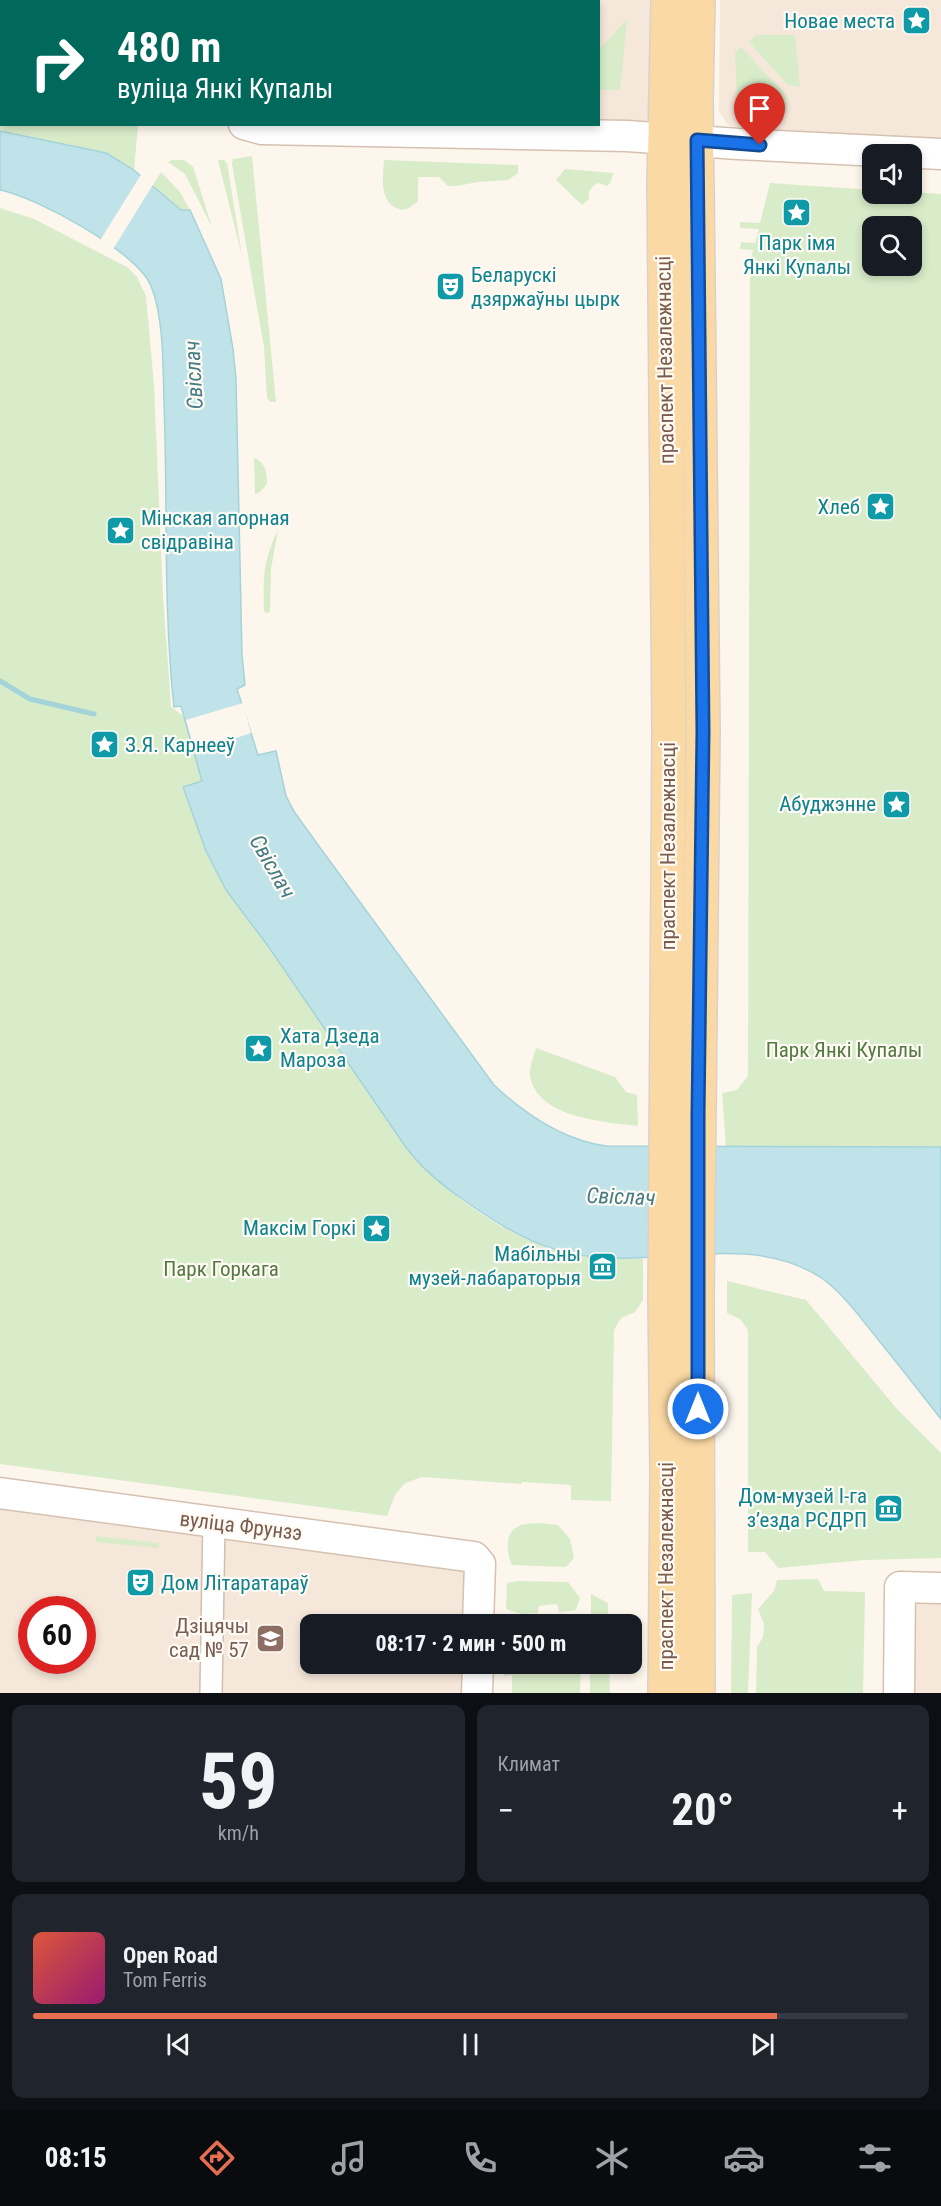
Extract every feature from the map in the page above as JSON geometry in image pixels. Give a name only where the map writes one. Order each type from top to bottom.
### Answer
[{"type":"main road","name":"праспект Незалежнасці","points":[[668,0],[665,138],[669,719],[682,1115],[681,1297],[698,1693]]},
{"type":"main road","name":"праспект Незалежнасці","points":[[682,1115],[703,731],[697,140],[698,0]]},
{"type":"main road","name":"праспект Незалежнасці","points":[[665,1693],[667,1475],[681,1297]]},
{"type":"street","points":[[251,126],[261,129],[665,138],[941,154]]},
{"type":"street","name":"вуліца Фрунзэ","points":[[0,1493],[474,1557],[480,1564],[478,1614]]},
{"type":"street","points":[[211,1693],[213,1522]]},
{"type":"street","points":[[899,1693],[900,1587],[941,1588]]},
{"type":"street","points":[[477,1693],[478,1674]]},
{"type":"shaded area","points":[[600,0],[656,0],[649,119],[644,121],[600,119]]},
{"type":"shaded area","points":[[720,0],[941,0],[941,141],[745,129],[727,124],[719,111]]},
{"type":"shaded area","points":[[0,1505],[474,1569],[473,1614],[300,1614],[300,1674],[472,1674],[471,1693],[0,1693]]},
{"type":"shaded area","points":[[900,1587],[941,1588],[941,1693],[899,1693]]},
{"type":"green space","points":[[627,19],[620,90],[600,90],[600,49]]},
{"type":"green space","points":[[756,35],[795,35],[800,87],[788,85],[749,42]]},
{"type":"green space","points":[[741,47],[786,95],[787,112],[748,108],[737,99],[735,52]]},
{"type":"green space","points":[[0,126],[138,126],[134,170],[106,153],[0,131]]},
{"type":"green space","points":[[252,156],[276,402],[270,402],[267,398],[264,347],[232,164],[233,159]]},
{"type":"green space","points":[[184,160],[193,167],[212,227],[185,174],[168,162]]},
{"type":"green space","points":[[218,160],[224,160],[227,163],[242,256]]},
{"type":"green space","points":[[384,160],[518,165],[518,173],[508,180],[457,186],[448,186],[439,177],[418,177],[418,201],[402,210],[394,207],[385,197]]},
{"type":"green space","points":[[565,169],[613,173],[611,182],[607,186],[599,183],[592,187],[589,199],[582,205],[556,180]]},
{"type":"green space","points":[[161,172],[180,192],[190,210],[181,210],[153,185]]},
{"type":"green space","name":"Парк Янкі Купалы","points":[[770,183],[862,189],[862,204],[922,204],[922,193],[941,194],[941,1147],[726,1147],[722,1093],[737,1090],[748,1076],[750,263],[753,250],[740,249],[741,242],[755,243],[759,229],[740,228],[740,222],[760,223]]},
{"type":"green space","name":"Парк Горкага","points":[[0,208],[34,219],[127,267],[137,277],[146,296],[154,385],[163,596],[171,707],[185,717],[202,781],[183,788],[206,851],[226,890],[268,946],[405,1146],[438,1180],[479,1212],[547,1248],[587,1257],[643,1259],[643,1300],[635,1312],[621,1318],[614,1330],[611,1501],[571,1500],[571,1485],[421,1477],[404,1484],[395,1495],[387,1516],[0,1464]]},
{"type":"green space","points":[[254,458],[263,465],[267,480],[267,484],[255,494]]},
{"type":"green space","points":[[278,530],[271,569],[270,612],[266,613],[264,611],[265,569],[269,551]]},
{"type":"green space","points":[[536,1048],[615,1077],[626,1092],[637,1095],[638,1126],[574,1115],[545,1101],[535,1090],[530,1076]]},
{"type":"green space","points":[[727,1281],[806,1300],[897,1409],[941,1453],[941,1558],[864,1560],[778,1568],[765,1552],[748,1552],[748,1330],[740,1319],[727,1313]]},
{"type":"green space","points":[[539,1523],[558,1525],[570,1539],[574,1558],[566,1567],[512,1565],[508,1555],[511,1533],[521,1525]]},
{"type":"green space","points":[[96,1536],[159,1543],[159,1548],[96,1542]]},
{"type":"green space","points":[[818,1579],[824,1591],[865,1592],[863,1693],[756,1693],[757,1647],[763,1637],[764,1624],[758,1609],[774,1591],[777,1580]]},
{"type":"green space","points":[[517,1581],[568,1582],[580,1598],[576,1610],[559,1612],[557,1604],[539,1606],[538,1613],[521,1614],[506,1609],[507,1583]]},
{"type":"green space","points":[[752,1593],[748,1693],[731,1693],[732,1595]]},
{"type":"green space","points":[[591,1594],[608,1603],[608,1614],[591,1614]]},
{"type":"green space","points":[[504,1674],[581,1674],[580,1693],[512,1693],[512,1675],[504,1676]]},
{"type":"green space","points":[[590,1674],[609,1674],[610,1693],[590,1693]]},
{"type":"water","name":"Свіслач","points":[[0,131],[106,153],[134,170],[181,210],[190,210],[221,279],[236,379],[242,655],[245,685],[237,689],[258,755],[276,751],[286,796],[295,813],[321,849],[494,1085],[519,1106],[560,1132],[606,1146],[941,1147],[941,1419],[864,1321],[843,1297],[820,1277],[798,1266],[753,1255],[729,1253],[608,1258],[585,1256],[544,1246],[505,1227],[457,1195],[418,1162],[405,1146],[268,946],[226,890],[206,851],[183,787],[202,781],[181,706],[174,707],[168,632],[163,359],[161,328],[151,286],[142,272],[127,258],[84,228],[37,203],[0,190]]},
{"type":"pier","points":[[142,173],[154,183],[112,251],[99,242]]},
{"type":"pier","points":[[243,703],[251,733],[195,752],[186,720]]},
{"type":"waterway","points":[[0,681],[30,699],[94,714]]},
{"type":"place","name":"Новае места","points":[[916,21]]},
{"type":"place","name":"Парк імя Янкі Купалы","points":[[797,212]]},
{"type":"place","name":"Беларускі дзяржаўны цырк","points":[[450,287]]},
{"type":"place","name":"Хлеб","points":[[881,507]]},
{"type":"place","name":"Мінская апорная свідравіна","points":[[120,530]]},
{"type":"place","name":"З.Я. Карнееў","points":[[104,745]]},
{"type":"place","name":"Абуджэнне","points":[[897,804]]},
{"type":"place","name":"Хата Дзеда Мароза","points":[[259,1048]]},
{"type":"place","name":"Максім Горкі","points":[[377,1228]]},
{"type":"place","name":"Мабільны музей-лабараторыя","points":[[602,1266]]},
{"type":"place","name":"Дом-музей I-га зʼезда РСДРП","points":[[888,1508]]},
{"type":"place","name":"Дом Літаратараў","points":[[140,1583]]},
{"type":"place","name":"Дзіцячы сад № 57","points":[[270,1638]]},
{"type":"route","points":[[698,1409],[698,1115],[703,731],[697,140],[760,145]]}]
